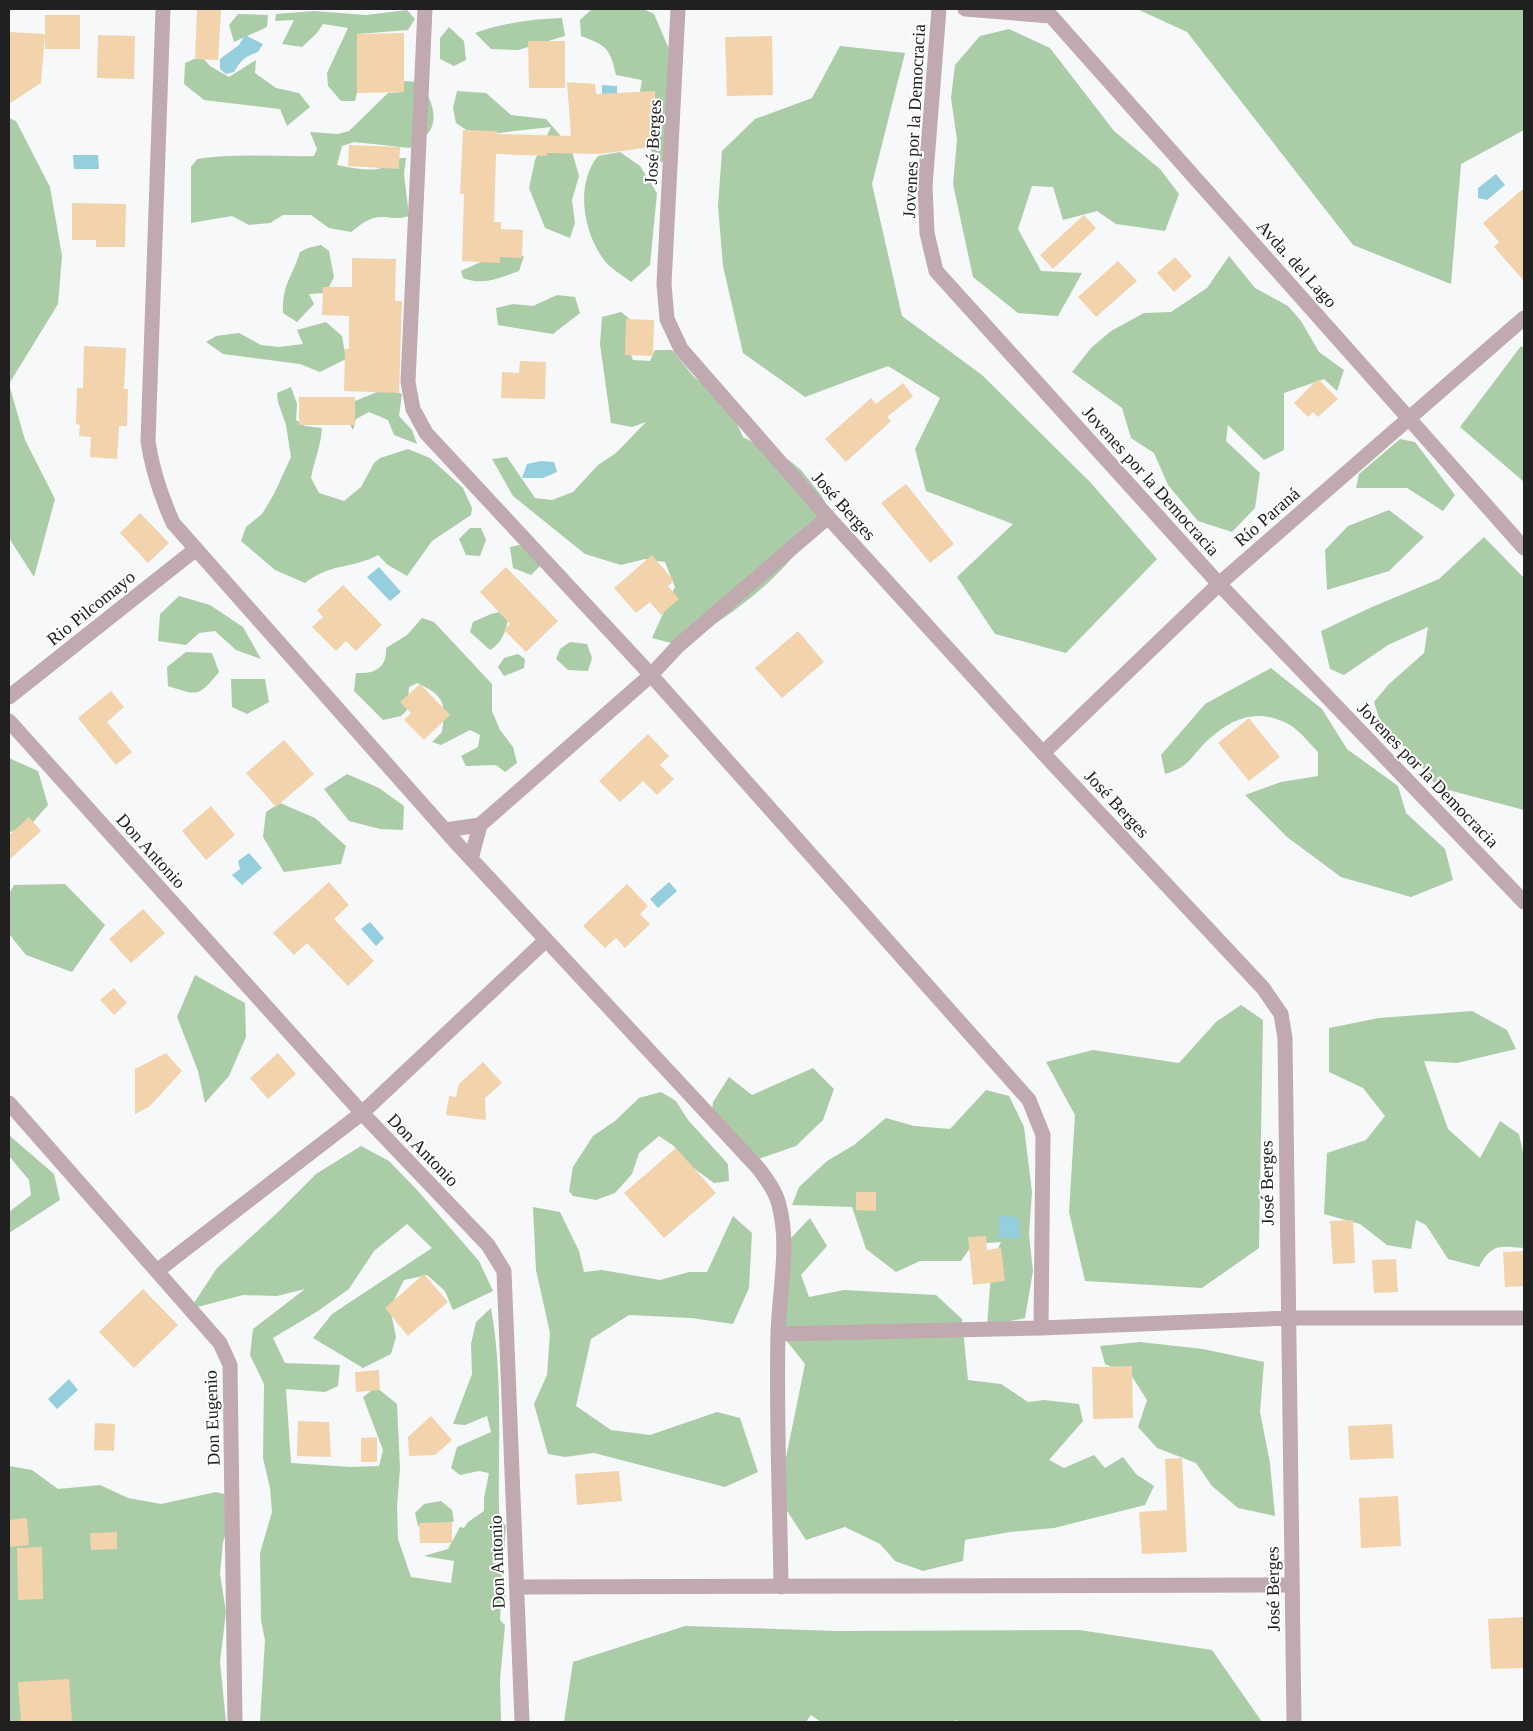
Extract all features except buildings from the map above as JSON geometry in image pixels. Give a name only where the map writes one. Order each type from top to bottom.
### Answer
[{"type":"street","points":[[164,9],[148,441],[151,462],[165,505],[173,523],[445,830],[759,1169],[770,1184],[779,1204],[782,1223],[783,1255],[778,1334],[781,1587]]},
{"type":"street","points":[[425,9],[408,382],[413,409],[426,432],[650,675],[1030,1100],[1044,1135],[1041,1328]]},
{"type":"street","name":"José Berges","points":[[678,9],[664,284],[667,319],[681,349],[828,516],[1043,753],[1263,988],[1280,1014],[1284,1038],[1294,1722]]},
{"type":"street","name":"Jovenes por la Democracia","points":[[939,9],[925,186],[927,233],[936,271],[1219,584],[1524,902]]},
{"type":"street","points":[[965,9],[1045,12]]},
{"type":"street","name":"Avda. del Lago","points":[[1045,12],[1524,548]]},
{"type":"street","name":"Río Paraná","points":[[1043,753],[1219,584],[1524,318]]},
{"type":"street","points":[[445,830],[480,824],[650,675],[679,645],[828,516]]},
{"type":"street","name":"Rio Pilcomayo","points":[[9,698],[196,549]]},
{"type":"street","name":"Don Antonio","points":[[9,721],[362,1113],[488,1245],[504,1271],[522,1722]]},
{"type":"street","points":[[471,859],[480,824]]},
{"type":"street","points":[[157,1271],[362,1113],[546,940]]},
{"type":"street","name":"Don Eugenio","points":[[9,1103],[220,1343],[230,1365],[236,1722]]},
{"type":"street","points":[[778,1334],[1041,1328],[1288,1318],[1524,1318]]},
{"type":"street","points":[[517,1587],[1292,1584]]},
{"type":"green space","points":[[592,9],[643,9],[654,14],[675,63],[671,139],[662,163],[633,130],[642,80],[616,75],[612,59],[606,49],[581,36],[580,20]]},
{"type":"green space","points":[[1137,9],[1524,9],[1524,130],[1461,164],[1451,284],[1353,245],[1187,32]]},
{"type":"green space","points":[[407,10],[415,19],[408,30],[357,34],[357,93],[355,101],[341,101],[328,86],[327,73],[348,28],[323,24],[317,33],[302,47],[282,44],[294,20],[275,21],[276,14],[314,11],[366,15]]},
{"type":"green space","points":[[238,14],[268,15],[267,27],[234,42],[229,25]]},
{"type":"green space","points":[[562,18],[565,36],[518,50],[491,49],[475,33],[518,22]]},
{"type":"green space","points":[[449,27],[464,41],[466,60],[454,66],[440,59],[440,38]]},
{"type":"green space","points":[[1009,29],[1050,48],[1114,131],[1160,169],[1179,194],[1165,231],[1116,224],[1097,211],[1063,220],[1053,187],[1032,186],[1018,229],[1041,271],[1082,273],[1058,316],[1018,313],[973,277],[953,184],[957,140],[951,98],[955,65],[980,36]]},
{"type":"green space","points":[[840,46],[905,53],[872,184],[902,316],[982,375],[1091,483],[1157,559],[1066,653],[995,634],[957,577],[1013,524],[926,491],[915,449],[940,398],[888,366],[805,397],[743,353],[723,266],[718,206],[722,151],[755,119],[812,98]]},
{"type":"green space","points":[[201,56],[210,66],[229,77],[256,60],[255,73],[276,88],[299,93],[310,107],[287,126],[280,109],[204,100],[184,84],[185,63]]},
{"type":"green space","points":[[404,81],[421,82],[427,94],[434,120],[429,132],[410,148],[354,142],[342,146],[337,165],[377,169],[397,159],[406,158],[404,174],[409,216],[372,218],[351,232],[329,228],[311,215],[283,215],[270,223],[249,225],[232,216],[191,223],[191,167],[197,159],[241,156],[314,156],[317,149],[310,132],[338,134],[349,131],[388,93],[404,92]]},
{"type":"green space","points":[[457,91],[486,93],[511,115],[546,119],[571,148],[579,176],[572,200],[575,223],[570,238],[545,228],[529,188],[535,160],[551,127],[489,134],[471,133],[456,123],[453,108]]},
{"type":"green space","points":[[9,118],[16,121],[50,187],[62,256],[58,304],[9,384]]},
{"type":"green space","points":[[620,152],[640,166],[657,193],[650,265],[631,282],[613,269],[597,249],[591,236],[584,208],[586,180],[598,156]]},
{"type":"green space","points":[[321,245],[329,251],[334,277],[326,293],[309,294],[314,304],[297,322],[283,313],[286,288],[300,252]]},
{"type":"green space","points":[[508,255],[524,256],[519,271],[484,281],[463,278],[461,271],[485,260]]},
{"type":"green space","points":[[1229,256],[1255,288],[1288,306],[1301,321],[1319,352],[1344,370],[1337,391],[1324,379],[1284,393],[1284,450],[1264,460],[1228,425],[1226,441],[1260,473],[1255,508],[1232,532],[1198,521],[1168,485],[1154,453],[1131,438],[1122,408],[1072,372],[1091,348],[1111,331],[1144,313],[1171,312],[1207,288]]},
{"type":"green space","points":[[557,295],[575,297],[580,313],[553,334],[498,325],[496,308],[513,304],[533,306]]},
{"type":"green space","points":[[621,312],[641,328],[627,345],[633,360],[650,361],[655,350],[672,350],[694,377],[727,402],[743,437],[790,461],[801,470],[821,495],[828,508],[797,552],[768,583],[724,618],[679,645],[652,638],[675,587],[665,562],[645,559],[621,565],[585,554],[513,496],[492,459],[507,457],[535,498],[552,500],[573,492],[598,465],[616,453],[646,422],[632,427],[611,423],[600,344],[602,317]]},
{"type":"green space","points":[[326,322],[342,336],[346,359],[320,372],[300,364],[223,354],[206,342],[216,336],[239,333],[261,345],[279,347],[303,344],[297,330]]},
{"type":"green space","points":[[1521,346],[1524,348],[1524,482],[1460,427]]},
{"type":"green space","points":[[9,384],[25,440],[55,499],[34,577],[9,538]]},
{"type":"green space","points":[[291,387],[297,404],[296,420],[305,426],[322,428],[311,478],[319,493],[344,501],[361,487],[374,463],[380,458],[408,449],[430,458],[463,488],[472,508],[471,515],[432,541],[407,576],[388,565],[378,555],[323,572],[305,583],[275,570],[241,541],[246,527],[262,514],[274,494],[291,457],[286,425],[277,393]]},
{"type":"green space","points":[[387,388],[402,394],[399,416],[412,430],[417,444],[394,435],[388,420],[369,412],[356,419],[353,430],[349,423],[355,401]]},
{"type":"green space","points":[[1400,439],[1415,442],[1455,495],[1443,511],[1407,488],[1356,488],[1359,474]]},
{"type":"green space","points":[[1389,510],[1424,537],[1389,571],[1327,590],[1325,550],[1348,526]]},
{"type":"green space","points":[[470,528],[481,528],[486,540],[480,556],[466,555],[459,539]]},
{"type":"green space","points":[[1484,537],[1524,578],[1524,810],[1437,787],[1413,755],[1381,725],[1374,702],[1388,685],[1424,653],[1428,627],[1388,645],[1344,675],[1330,669],[1321,631],[1439,579]]},
{"type":"green space","points":[[519,545],[529,550],[541,565],[531,575],[513,568],[510,547]]},
{"type":"green space","points":[[179,596],[210,605],[243,627],[261,659],[236,650],[215,631],[199,633],[186,645],[158,641],[160,614]]},
{"type":"green space","points":[[509,610],[508,622],[502,638],[490,650],[470,632],[473,622],[491,614]]},
{"type":"green space","points":[[422,618],[434,622],[492,684],[492,711],[500,730],[513,747],[517,763],[505,772],[496,765],[466,766],[461,756],[478,747],[480,735],[470,730],[441,745],[432,742],[442,732],[444,714],[442,701],[433,692],[417,683],[409,687],[407,710],[401,716],[383,720],[354,691],[356,673],[374,671],[382,665],[386,655],[386,648],[407,635]]},
{"type":"green space","points":[[570,642],[587,644],[592,658],[588,671],[568,670],[556,659],[560,649]]},
{"type":"green space","points":[[186,652],[212,653],[219,672],[207,686],[197,692],[186,692],[168,686],[167,667]]},
{"type":"green space","points":[[518,654],[525,659],[524,668],[504,676],[498,667],[504,658]]},
{"type":"green space","points":[[1271,668],[1322,709],[1347,749],[1398,786],[1406,813],[1445,849],[1453,880],[1411,897],[1341,877],[1287,837],[1245,795],[1281,782],[1318,776],[1318,752],[1294,728],[1278,720],[1257,716],[1238,720],[1209,739],[1186,764],[1165,774],[1161,755],[1205,704]]},
{"type":"green space","points":[[231,679],[265,679],[269,702],[247,714],[232,707]]},
{"type":"green space","points":[[9,758],[38,771],[48,805],[26,830],[9,832]]},
{"type":"green space","points":[[347,774],[379,788],[404,806],[403,830],[380,829],[349,821],[324,789]]},
{"type":"green space","points":[[280,803],[315,818],[346,846],[341,864],[284,872],[263,837],[266,812]]},
{"type":"green space","points":[[65,884],[105,925],[72,972],[26,955],[9,934],[9,894],[14,885]]},
{"type":"green space","points":[[195,975],[245,1003],[246,1037],[229,1076],[205,1103],[198,1071],[177,1017]]},
{"type":"green space","points":[[1241,1005],[1263,1020],[1259,1248],[1202,1288],[1085,1281],[1069,1212],[1075,1115],[1046,1062],[1093,1050],[1179,1063],[1216,1022]]},
{"type":"green space","points":[[1472,1011],[1507,1030],[1516,1049],[1457,1063],[1424,1061],[1448,1129],[1480,1158],[1500,1121],[1519,1134],[1524,1157],[1524,1248],[1502,1247],[1492,1250],[1479,1267],[1448,1259],[1426,1225],[1416,1220],[1411,1249],[1387,1245],[1360,1224],[1324,1214],[1327,1153],[1366,1140],[1385,1116],[1363,1088],[1329,1072],[1329,1028],[1379,1018]]},
{"type":"green space","points":[[813,1068],[834,1089],[823,1120],[796,1146],[744,1164],[710,1125],[713,1102],[729,1077],[752,1095]]},
{"type":"green space","points":[[986,1090],[1009,1096],[1024,1127],[1032,1192],[1029,1234],[1033,1271],[1025,1318],[987,1326],[992,1262],[1001,1242],[973,1244],[961,1261],[920,1261],[896,1272],[866,1249],[852,1207],[792,1205],[799,1187],[827,1161],[854,1145],[886,1118],[914,1126],[950,1129]]},
{"type":"green space","points":[[661,1092],[676,1101],[688,1120],[728,1164],[729,1181],[714,1183],[688,1164],[674,1146],[659,1136],[639,1153],[632,1174],[615,1193],[596,1200],[573,1196],[569,1191],[573,1167],[593,1136],[615,1121],[639,1098]]},
{"type":"green space","points":[[10,1136],[54,1174],[60,1200],[9,1233],[9,1212],[31,1195],[29,1180],[9,1156]]},
{"type":"green space","points":[[361,1146],[389,1161],[418,1191],[479,1261],[493,1291],[453,1310],[445,1291],[427,1275],[404,1280],[390,1308],[396,1337],[391,1354],[363,1368],[313,1338],[332,1314],[432,1248],[407,1224],[374,1251],[349,1289],[318,1311],[273,1338],[285,1363],[340,1365],[338,1386],[325,1392],[286,1389],[291,1463],[351,1467],[379,1466],[383,1450],[363,1397],[376,1387],[397,1404],[400,1468],[397,1507],[398,1539],[411,1577],[451,1583],[454,1561],[424,1556],[448,1549],[460,1527],[464,1528],[468,1522],[484,1511],[484,1498],[489,1473],[479,1471],[460,1475],[451,1468],[457,1447],[491,1432],[487,1416],[465,1425],[453,1424],[472,1374],[471,1344],[476,1322],[491,1308],[499,1383],[499,1509],[500,1519],[506,1526],[503,1567],[506,1603],[501,1601],[500,1620],[505,1625],[500,1680],[501,1722],[260,1722],[265,1640],[261,1620],[260,1553],[272,1512],[270,1488],[263,1458],[264,1384],[250,1355],[253,1329],[305,1289],[277,1296],[243,1295],[190,1309],[217,1268],[316,1174]]},
{"type":"green space","points":[[533,1207],[560,1212],[579,1251],[584,1272],[602,1270],[660,1280],[689,1272],[707,1272],[733,1216],[752,1233],[749,1288],[733,1324],[691,1318],[629,1315],[591,1339],[576,1406],[611,1430],[650,1435],[717,1412],[740,1418],[758,1472],[725,1487],[594,1453],[565,1457],[548,1454],[534,1404],[547,1375],[550,1333],[536,1270]]},
{"type":"green space","points":[[810,1218],[827,1246],[801,1275],[809,1297],[844,1290],[936,1295],[962,1319],[968,1380],[1001,1384],[1028,1402],[1044,1400],[1079,1404],[1083,1421],[1049,1460],[1064,1468],[1094,1455],[1105,1468],[1123,1457],[1136,1474],[1154,1486],[1145,1505],[1054,1528],[1010,1532],[965,1540],[963,1561],[923,1571],[895,1561],[880,1544],[845,1527],[806,1540],[778,1497],[805,1364],[782,1335],[788,1241]]},
{"type":"green space","points":[[1140,1342],[1203,1349],[1264,1362],[1260,1412],[1270,1463],[1275,1516],[1238,1508],[1212,1486],[1196,1463],[1157,1448],[1138,1427],[1147,1400],[1131,1375],[1105,1364],[1100,1346]]},
{"type":"green space","points":[[9,1466],[32,1470],[58,1489],[100,1485],[128,1498],[161,1504],[216,1492],[228,1495],[233,1512],[223,1542],[220,1574],[226,1612],[220,1662],[226,1722],[9,1722]]},
{"type":"green space","points":[[441,1501],[452,1510],[454,1521],[445,1526],[418,1526],[415,1513],[424,1504]]},
{"type":"green space","points":[[685,1626],[836,1631],[1079,1630],[1212,1650],[1262,1722],[958,1722],[956,1720],[953,1722],[821,1722],[811,1715],[806,1722],[564,1722],[573,1662]]},
{"type":"water","points":[[245,35],[263,44],[258,52],[243,59],[234,72],[226,74],[220,69],[220,59],[239,45]]},
{"type":"water","points":[[602,85],[617,86],[617,105],[602,105]]},
{"type":"water","points":[[73,155],[98,155],[99,169],[74,169]]},
{"type":"water","points":[[1496,174],[1505,185],[1487,200],[1478,198],[1478,188]]},
{"type":"water","points":[[541,461],[554,462],[557,472],[543,478],[522,478],[527,464]]},
{"type":"water","points":[[379,567],[401,592],[390,601],[367,577]]},
{"type":"water","points":[[249,853],[262,868],[242,885],[232,875],[240,869],[238,861]]},
{"type":"water","points":[[669,882],[677,891],[658,908],[650,899]]},
{"type":"water","points":[[370,922],[384,938],[376,946],[361,929]]},
{"type":"water","points":[[999,1216],[1018,1217],[1020,1238],[999,1238]]},
{"type":"water","points":[[69,1379],[78,1390],[57,1409],[48,1399]]}]
